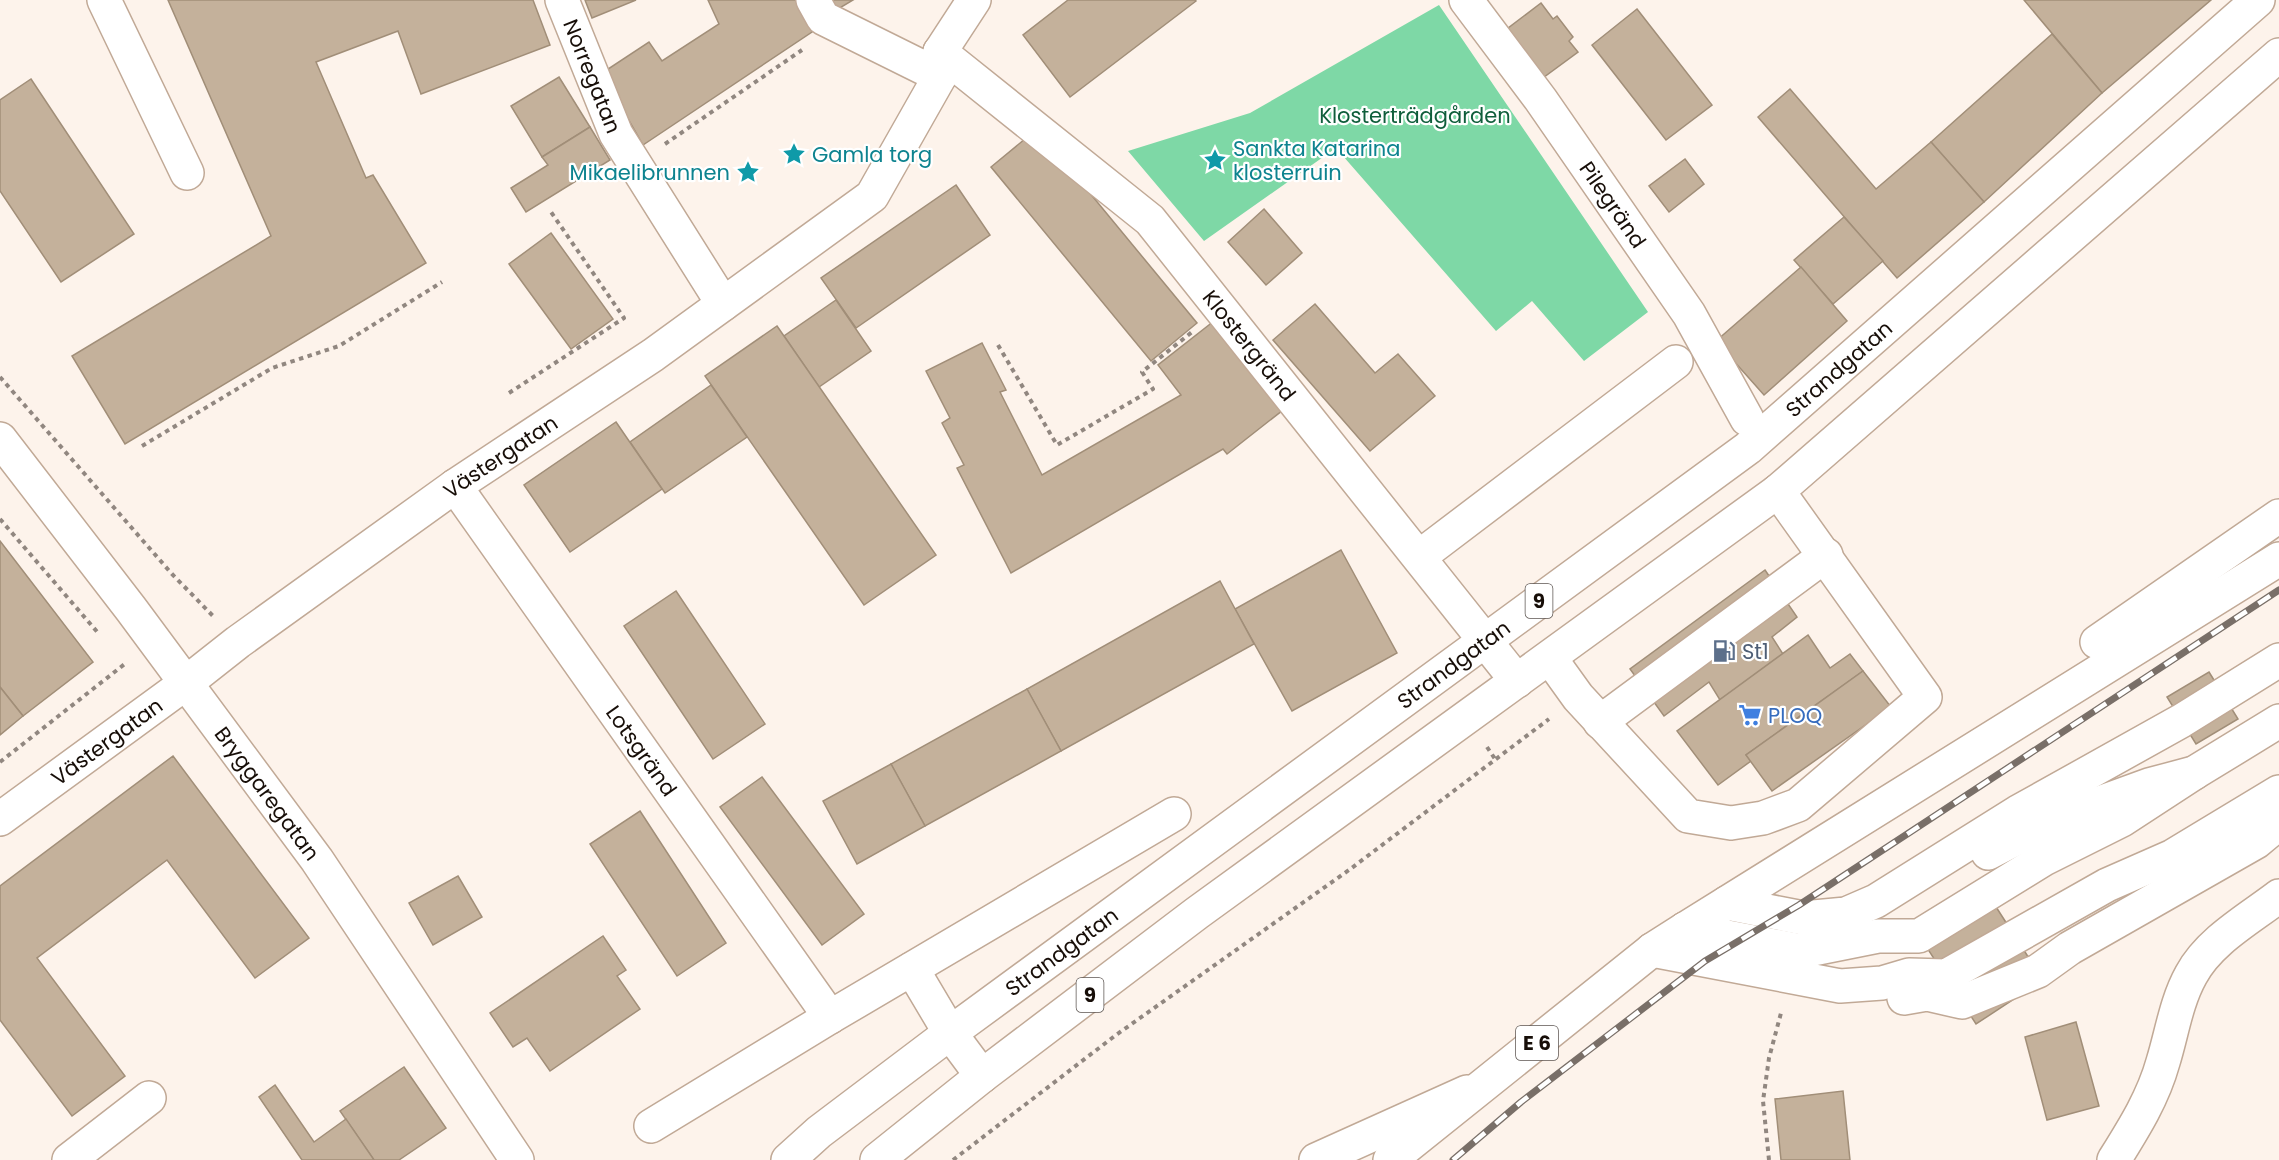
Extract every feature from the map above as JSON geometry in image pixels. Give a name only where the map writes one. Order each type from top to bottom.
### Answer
[{"type":"main road","points":[[104,0],[187,172]]},
{"type":"main road","name":"Norregatan","points":[[562,0],[616,134],[723,304]]},
{"type":"main road","name":"Klostergränd","points":[[813,0],[823,18],[837,26],[940,64],[1150,220],[1517,681]]},
{"type":"main road","name":"Västergatan","points":[[0,819],[238,642],[455,486],[653,355],[872,196],[974,0]]},
{"type":"main road","name":"Pilegränd","points":[[1466,0],[1541,100],[1689,314],[1747,419]]},
{"type":"main road","name":"Strandgatan","points":[[788,1160],[819,1132],[950,1033],[1200,852],[1748,448],[2258,0]]},
{"type":"main road","name":"9","points":[[877,1160],[982,1076],[1197,913],[1778,491],[2279,55]]},
{"type":"main road","points":[[1419,557],[1676,362]]},
{"type":"main road","name":"Bryggaregatan","points":[[0,439],[175,691],[317,860],[516,1160]]},
{"type":"main road","name":"Lotsgränd","points":[[455,486],[830,1017]]},
{"type":"main road","points":[[1550,658],[1578,698],[1688,816],[1731,823],[1763,818],[1798,805],[1925,697],[1826,555],[1778,491]]},
{"type":"main road","points":[[2097,642],[2279,516]]},
{"type":"main road","points":[[1600,722],[1826,555]]},
{"type":"main road","name":"E 6","points":[[1390,1160],[1652,950],[2279,560]]},
{"type":"main road","points":[[1727,903],[1803,918],[1846,914],[1876,901],[2018,812],[2181,721],[2279,660]]},
{"type":"main road","points":[[1808,950],[1878,936],[1919,936],[2044,860],[2146,806],[2194,772],[2279,721]]},
{"type":"main road","points":[[1840,986],[1882,983],[1909,975],[1946,976],[2107,885],[2173,856],[2279,792]]},
{"type":"main road","points":[[651,1126],[830,1017],[1174,814]]},
{"type":"main road","points":[[1652,950],[1840,986],[1892,1001],[1927,994],[1962,1002],[2038,971],[2070,948],[2256,842],[2279,823]]},
{"type":"main road","points":[[1685,929],[1808,950],[1877,956],[1906,952],[1935,961],[2004,919],[2116,863],[2173,856]]},
{"type":"main road","points":[[2114,1160],[2146,1110],[2163,1063],[2175,1016],[2191,974],[2213,946],[2279,896]]},
{"type":"main road","points":[[912,969],[950,1033],[982,1076]]},
{"type":"main road","points":[[1316,1160],[1488,1082]]},
{"type":"main road","points":[[69,1160],[149,1098]]},
{"type":"path","points":[[634,164],[837,26]]},
{"type":"path","points":[[510,393],[624,318],[551,212]]},
{"type":"path","points":[[142,446],[272,368],[339,346],[442,282]]},
{"type":"path","points":[[998,345],[1057,445],[1153,389],[1142,372],[1221,309]]},
{"type":"path","points":[[0,377],[172,574],[238,642]]},
{"type":"path","points":[[0,519],[103,638]]},
{"type":"path","points":[[119,654],[126,663],[175,691]]},
{"type":"path","points":[[0,762],[126,663]]},
{"type":"path","points":[[953,1160],[1116,1035],[1349,870],[1495,759]]},
{"type":"green space","name":"Klosterträdgården","points":[[1439,5],[1648,312],[1584,361],[1532,301],[1496,331],[1336,148],[1204,241],[1128,151],[1250,113]]},
{"type":"building","points":[[168,0],[533,0],[550,45],[421,94],[398,31],[316,62],[366,178],[373,175],[426,263],[125,444],[72,356],[271,236]]},
{"type":"building","points":[[585,0],[636,0],[592,18]]},
{"type":"building","points":[[708,0],[796,0],[812,32],[643,145],[602,73],[649,42],[662,61],[719,24]]},
{"type":"building","points":[[819,0],[853,0],[828,15]]},
{"type":"building","points":[[1068,0],[1196,1],[1070,97],[1023,35]]},
{"type":"building","points":[[2024,0],[2211,0],[2102,93]]},
{"type":"building","points":[[1541,3],[1553,19],[1557,16],[1573,37],[1569,41],[1578,52],[1536,83],[1499,35]]},
{"type":"building","points":[[1637,9],[1712,105],[1666,140],[1592,45]]},
{"type":"building","points":[[2052,34],[2102,93],[1984,202],[1931,142]]},
{"type":"building","points":[[559,77],[590,127],[542,157],[511,106]]},
{"type":"building","points":[[31,79],[134,234],[61,282],[0,191],[0,100]]},
{"type":"building","points":[[1790,89],[1876,189],[1931,142],[1984,202],[1897,278],[1758,117]]},
{"type":"building","points":[[590,127],[610,160],[526,212],[511,188],[548,165],[542,157]]},
{"type":"building","points":[[1037,129],[1197,323],[1151,361],[991,167]]},
{"type":"building","points":[[1685,159],[1704,184],[1669,212],[1649,186]]},
{"type":"building","points":[[956,185],[990,235],[856,328],[821,278]]},
{"type":"building","points":[[1264,209],[1302,253],[1266,285],[1228,242]]},
{"type":"building","points":[[1844,217],[1883,261],[1833,304],[1794,260]]},
{"type":"building","points":[[551,233],[613,319],[571,349],[509,264]]},
{"type":"building","points":[[1801,267],[1847,321],[1764,395],[1716,341]]},
{"type":"building","points":[[836,300],[871,351],[819,387],[784,336]]},
{"type":"building","points":[[1315,304],[1375,373],[1398,354],[1435,396],[1370,451],[1273,340]]},
{"type":"building","points":[[1214,321],[1283,410],[1227,454],[1223,449],[1011,573],[957,468],[964,465],[942,423],[950,418],[926,371],[982,343],[1006,390],[1000,392],[1042,475],[1181,395],[1158,365]]},
{"type":"building","points":[[777,326],[936,555],[864,605],[705,376]]},
{"type":"building","points":[[711,385],[747,437],[665,493],[630,442]]},
{"type":"building","points":[[616,422],[662,489],[570,552],[524,485]]},
{"type":"building","points":[[0,541],[93,662],[23,716],[0,687]]},
{"type":"building","points":[[1341,550],[1397,653],[1292,711],[1235,609]]},
{"type":"building","points":[[1765,570],[1797,617],[1772,637],[1783,654],[1720,700],[1709,682],[1664,716],[1630,669]]},
{"type":"building","points":[[1220,581],[1254,644],[1061,751],[1027,689]]},
{"type":"building","points":[[676,591],[765,724],[713,759],[624,626]]},
{"type":"building","name":"PLOQ","points":[[1808,635],[1830,668],[1850,654],[1863,671],[1746,755],[1751,761],[1718,785],[1677,731]]},
{"type":"building","points":[[1863,671],[1891,707],[1772,791],[1746,755]]},
{"type":"building","points":[[2209,672],[2238,719],[2196,744],[2167,697]]},
{"type":"building","points":[[0,687],[23,716],[0,735]]},
{"type":"building","points":[[1027,689],[1061,751],[925,826],[891,764]]},
{"type":"building","points":[[173,756],[309,938],[255,978],[167,860],[37,958],[125,1076],[72,1116],[0,1020],[0,886]]},
{"type":"building","points":[[891,764],[925,826],[857,864],[823,801]]},
{"type":"building","points":[[762,777],[864,914],[822,945],[720,807]]},
{"type":"building","points":[[640,811],[726,943],[677,976],[590,844]]},
{"type":"building","points":[[458,876],[482,917],[433,945],[409,903]]},
{"type":"building","points":[[1980,882],[2043,980],[1976,1024],[1913,926]]},
{"type":"building","points":[[603,936],[626,970],[617,976],[640,1009],[550,1071],[527,1038],[513,1047],[490,1013]]},
{"type":"building","points":[[2076,1022],[2099,1106],[2047,1120],[2025,1037]]},
{"type":"building","points":[[404,1067],[446,1128],[399,1160],[374,1160],[340,1111]]},
{"type":"building","points":[[275,1085],[314,1142],[346,1119],[374,1160],[302,1160],[259,1097]]},
{"type":"building","points":[[1843,1091],[1850,1160],[1781,1160],[1775,1099]]},
{"type":"railway","points":[[1453,1160],[1521,1102],[1705,961],[1799,905],[2279,590]]},
{"type":"place","name":"Gamla torg","points":[[794,154]]},
{"type":"place","name":"Sankta Katarina klosterruin","points":[[1215,160]]},
{"type":"place","name":"Mikaelibrunnen","points":[[748,172]]},
{"type":"place","name":"St1","points":[[1724,651]]},
{"type":"place","name":"PLOQ","points":[[1750,715]]}]
